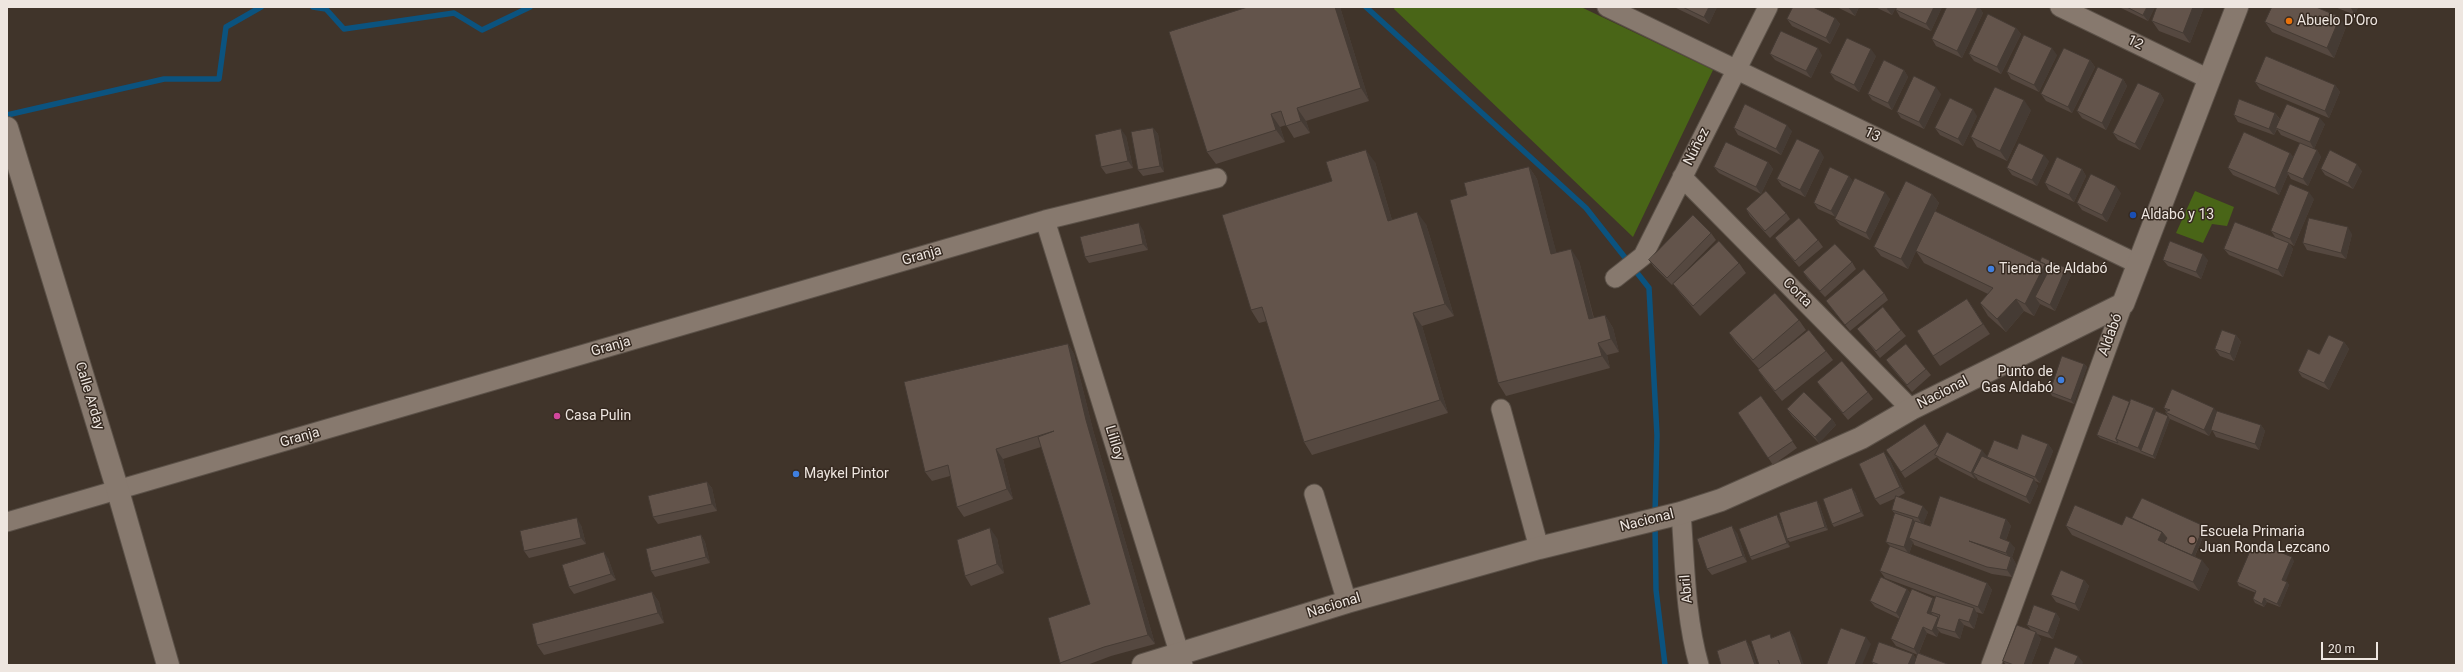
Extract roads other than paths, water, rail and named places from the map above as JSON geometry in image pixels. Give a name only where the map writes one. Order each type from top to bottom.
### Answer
[{"type":"street","name":"13","points":[[1607,7],[2138,264]]},
{"type":"street","name":"Núñez","points":[[1615,278],[1643,256],[1768,7]]},
{"type":"street","name":"12","points":[[2060,7],[2209,79]]},
{"type":"street","name":"Aldabó","points":[[1991,665],[2123,304],[2237,7]]},
{"type":"street","name":"Calle Arday","points":[[7,129],[118,491],[168,665]]},
{"type":"street","name":"Corta","points":[[1682,177],[1911,410]]},
{"type":"street","name":"Granja","points":[[7,522],[118,491],[1045,220],[1217,178]]},
{"type":"street","name":"Lililoy","points":[[1045,220],[1181,660]]},
{"type":"street","name":"Nacional","points":[[1143,665],[1181,660],[1347,602],[1538,548],[1674,515],[1721,500],[1861,438],[1911,410],[2123,304]]},
{"type":"street","points":[[1501,409],[1538,548]]},
{"type":"street","points":[[1314,494],[1347,602]]},
{"type":"street","name":"Abril","points":[[1674,515],[1688,599],[1694,648],[1698,665]]},
{"type":"waterway","points":[[7,115],[164,79],[219,79],[226,27],[261,7]]},
{"type":"waterway","points":[[313,7],[326,9],[344,29],[454,13],[482,30],[530,7]]},
{"type":"waterway","points":[[1366,7],[1586,208],[1649,288],[1657,435],[1655,515]]},
{"type":"waterway","points":[[1655,524],[1656,590],[1665,665]]},
{"type":"place","name":"Abuelo D'Oro","points":[[2289,21]]},
{"type":"place","name":"Aldabó y 13","points":[[2133,215]]},
{"type":"place","name":"Tienda de Aldabó","points":[[1991,269]]},
{"type":"place","name":"Punto de Gas Aldabó","points":[[2061,380]]},
{"type":"place","name":"Casa Pulin","points":[[557,416]]},
{"type":"place","name":"Maykel Pintor","points":[[796,474]]},
{"type":"place","name":"Escuela Primaria Juan Ronda Lezcano","points":[[2192,540]]}]
